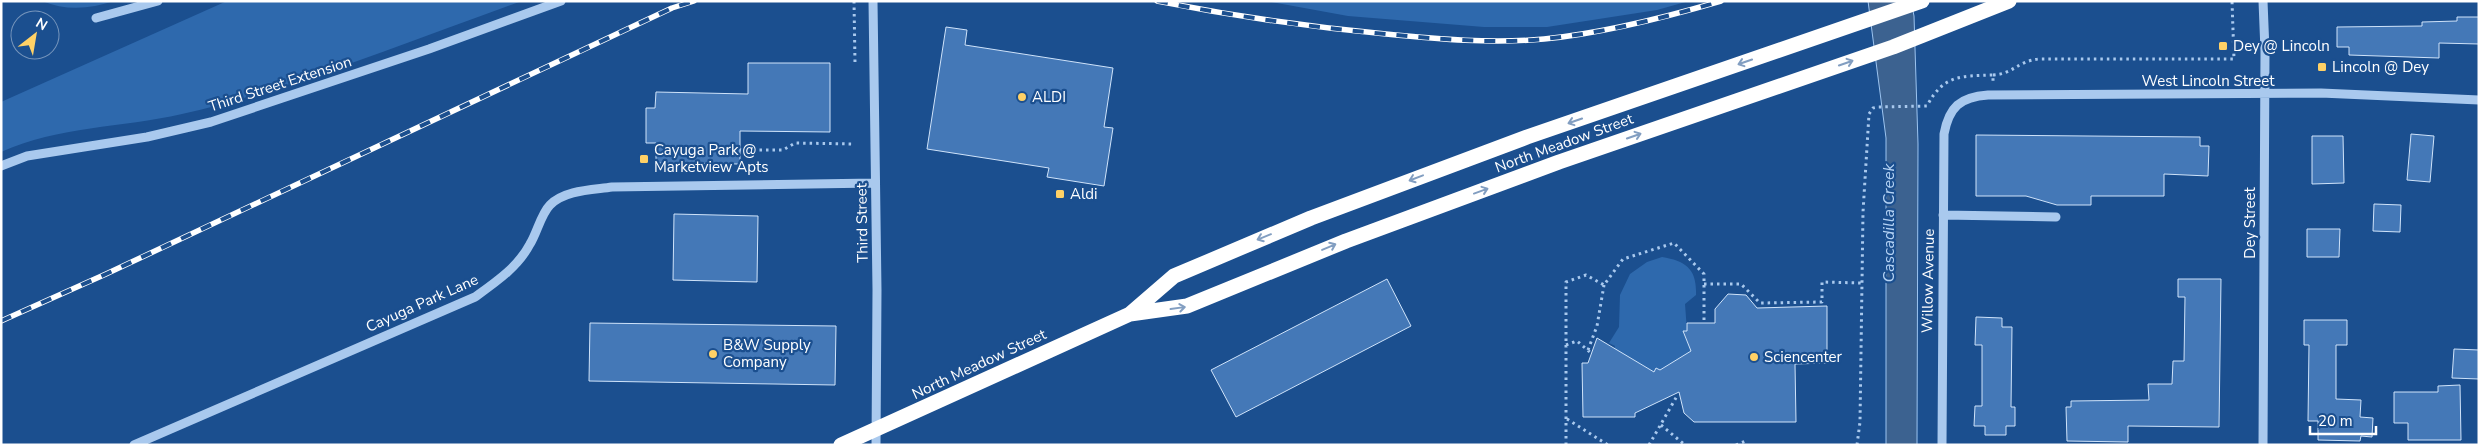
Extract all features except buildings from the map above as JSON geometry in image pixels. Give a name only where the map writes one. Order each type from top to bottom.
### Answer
[{"type":"highway","name":"North Meadow Street","points":[[841,445],[876,438],[1130,314],[1174,276],[1303,221],[1509,144],[1922,1]]},
{"type":"highway","name":"North Meadow Street","points":[[1130,314],[1187,306],[1346,240],[1559,162],[1964,20],[2009,1]]},
{"type":"street","points":[[96,18],[158,1]]},
{"type":"street","name":"Third Street Extension","points":[[1,166],[27,156],[148,137],[211,122],[429,49],[561,1]]},
{"type":"street","name":"Third Street","points":[[872,1],[876,183],[876,438]]},
{"type":"street","name":"Dey Street","points":[[2263,1],[2263,445]]},
{"type":"street","name":"West Lincoln Street","points":[[1947,118],[1956,105],[1971,96],[1988,95],[2321,93],[2479,100]]},
{"type":"street","name":"Willow Avenue","points":[[1942,445],[1944,134],[1947,118]]},
{"type":"street","name":"Cayuga Park Lane","points":[[134,445],[475,297],[499,281],[516,264],[530,245],[549,206],[572,192],[612,187],[876,183]]},
{"type":"street","points":[[1943,215],[2056,217]]},
{"type":"path","points":[[854,1],[855,63]]},
{"type":"path","name":"West Lincoln Street","points":[[1992,75],[2005,75],[2026,60],[2039,59],[2234,59],[2232,1]]},
{"type":"path","points":[[1857,445],[1860,422],[1866,148],[1870,114],[1873,108],[1878,107],[1919,106]]},
{"type":"path","points":[[740,150],[783,150],[795,143],[854,144]]},
{"type":"path","points":[[1588,350],[1597,326],[1604,285],[1623,259],[1674,243],[1704,274],[1704,323]]},
{"type":"path","points":[[1566,445],[1566,282],[1586,275],[1604,285]]},
{"type":"path","points":[[1704,284],[1741,284],[1760,303],[1822,302],[1822,282],[1862,283]]},
{"type":"path","points":[[1566,345],[1577,341],[1591,353]]},
{"type":"path","points":[[1649,445],[1677,396]]},
{"type":"path","points":[[1566,419],[1608,445]]},
{"type":"path","points":[[1661,425],[1684,445]]},
{"type":"path","points":[[1736,445],[1748,440]]},
{"type":"shaded area","points":[[42,1],[114,1],[96,6],[69,8]]},
{"type":"shaded area","points":[[227,1],[522,1],[268,91],[159,119],[45,137],[1,152],[1,102]]},
{"type":"shaded area","points":[[1266,1],[1689,1],[1657,10],[1547,27],[1484,27],[1348,16]]},
{"type":"shaded area","points":[[1662,257],[1684,264],[1692,273],[1696,286],[1696,295],[1685,304],[1687,331],[1683,332],[1691,351],[1675,361],[1669,375],[1656,368],[1654,372],[1614,349],[1615,346],[1609,343],[1619,327],[1620,295],[1630,274],[1647,262]]},
{"type":"water","name":"Cascadilla Creek","points":[[1868,1],[1911,1],[1914,16],[1918,144],[1917,445],[1886,445],[1886,138]]},
{"type":"railway","points":[[1,321],[106,274],[672,8],[694,1]]},
{"type":"railway","points":[[1157,1],[1328,28],[1485,41],[1544,39],[1611,29],[1721,1]]},
{"type":"place","name":"Dey @ Lincoln","points":[[2223,46]]},
{"type":"place","name":"Lincoln @ Dey","points":[[2322,67]]},
{"type":"place","name":"ALDI","points":[[1022,97]]},
{"type":"place","name":"Cayuga Park @ Marketview Apts","points":[[644,159]]},
{"type":"place","name":"Aldi","points":[[1060,194]]},
{"type":"place","name":"B&W Supply Company","points":[[713,354]]},
{"type":"place","name":"Sciencenter","points":[[1754,357]]}]
